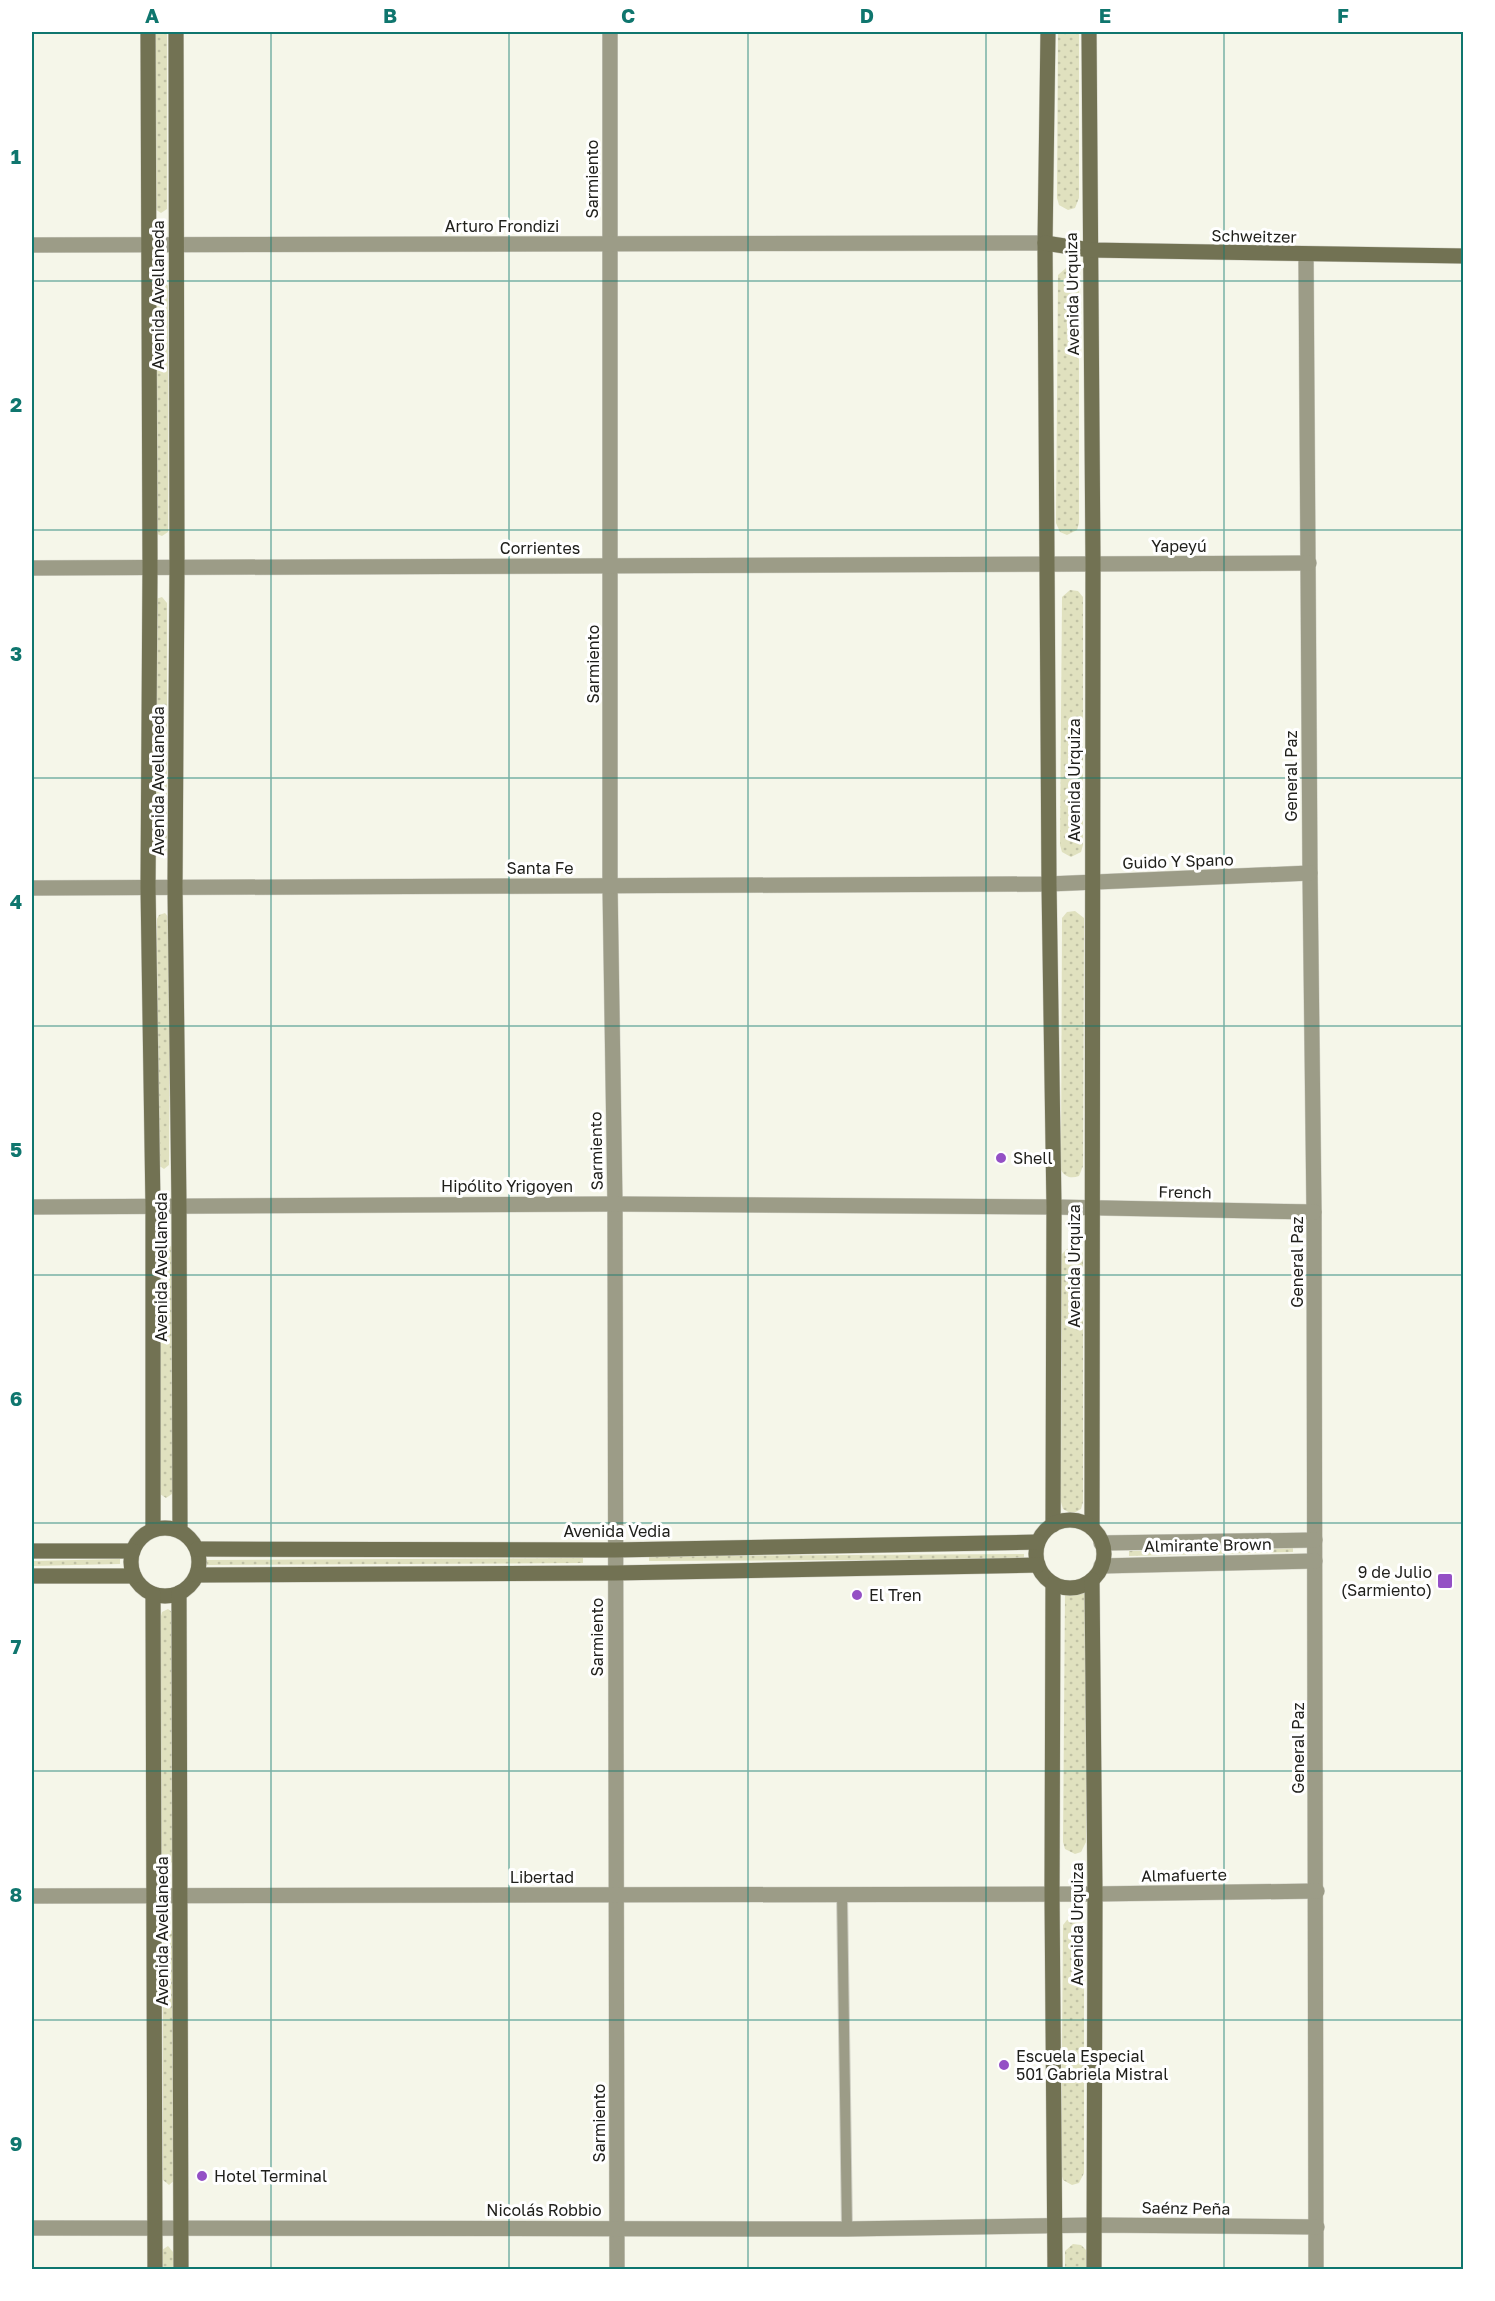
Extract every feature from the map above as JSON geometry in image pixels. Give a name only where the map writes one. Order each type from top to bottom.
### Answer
[{"type":"main road","name":"Avenida Avellaneda","points":[[148,32],[150,567],[148,887],[153,1206],[153,1530]]},
{"type":"main road","name":"Avenida Avellaneda","points":[[176,32],[175,887],[180,1531]]},
{"type":"main road","name":"Avenida Urquiza","points":[[1048,32],[1045,243],[1049,884],[1054,1207],[1053,1525]]},
{"type":"main road","name":"Avenida Urquiza","points":[[1089,32],[1089,250],[1094,564],[1092,1528]]},
{"type":"main road","name":"Schweitzer","points":[[1045,243],[1089,250],[1464,256]]},
{"type":"main road","points":[[1072,1520],[1092,1528],[1101,1543],[1104,1557],[1092,1580],[1077,1588],[1066,1588],[1053,1584],[1045,1578],[1035,1557],[1042,1535],[1061,1521],[1072,1520]]},
{"type":"main road","points":[[162,1528],[180,1531],[197,1549],[199,1567],[197,1575],[187,1589],[179,1593],[171,1596],[153,1594],[139,1584],[134,1576],[131,1559],[133,1551],[141,1539],[153,1530],[162,1528]]},
{"type":"main road","name":"Avenida Vedia","points":[[197,1549],[615,1550],[1038,1542]]},
{"type":"main road","points":[[32,1551],[133,1551]]},
{"type":"main road","points":[[197,1575],[615,1573],[1038,1565]]},
{"type":"main road","points":[[32,1576],[134,1576]]},
{"type":"main road","name":"Avenida Urquiza","points":[[1092,1580],[1095,1894],[1094,2270]]},
{"type":"main road","name":"Avenida Urquiza","points":[[1053,1584],[1052,1893],[1055,2270]]},
{"type":"main road","name":"Avenida Avellaneda","points":[[179,1593],[181,2270]]},
{"type":"main road","name":"Avenida Avellaneda","points":[[153,1594],[155,2270]]},
{"type":"street","name":"Sarmiento","points":[[610,32],[610,885],[615,1204],[617,2270]]},
{"type":"street","name":"Arturo Frondizi","points":[[32,245],[1045,243]]},
{"type":"street","name":"General Paz","points":[[1306,255],[1314,1212],[1316,2270]]},
{"type":"street","name":"Yapeyú","points":[[1048,564],[1309,563]]},
{"type":"street","name":"Corrientes","points":[[32,567],[1048,564]]},
{"type":"street","name":"Guido Y Spano","points":[[1049,884],[1310,873]]},
{"type":"street","name":"Santa Fe","points":[[32,888],[1049,884]]},
{"type":"street","name":"Hipólito Yrigoyen","points":[[32,1207],[615,1204],[1054,1207]]},
{"type":"street","name":"French","points":[[1054,1207],[1314,1212]]},
{"type":"street","name":"Almirante Brown","points":[[1101,1543],[1315,1540]]},
{"type":"street","name":"Almirante Brown","points":[[1101,1566],[1315,1561]]},
{"type":"street","name":"Almafuerte","points":[[1052,1893],[1317,1891]]},
{"type":"street","name":"Libertad","points":[[32,1896],[1052,1893]]},
{"type":"street","name":"Saénz Peña","points":[[1056,2226],[1317,2227]]},
{"type":"street","name":"Nicolás Robbio","points":[[32,2228],[847,2229],[1056,2226]]},
{"type":"lane","points":[[842,1894],[847,2229]]},
{"type":"green space","points":[[155,32],[167,32],[167,209],[161,213],[155,209]]},
{"type":"green space","points":[[1058,32],[1079,32],[1079,198],[1075,208],[1068,210],[1059,205],[1057,198]]},
{"type":"green space","points":[[1066,268],[1074,269],[1079,275],[1079,523],[1077,530],[1067,535],[1060,532],[1056,523],[1058,275]]},
{"type":"green space","points":[[163,280],[168,286],[168,532],[162,536],[157,534],[156,284]]},
{"type":"green space","points":[[1070,590],[1078,591],[1083,597],[1083,845],[1081,852],[1071,857],[1062,852],[1060,845],[1062,597]]},
{"type":"green space","points":[[162,597],[167,603],[167,849],[161,853],[156,850],[156,599]]},
{"type":"green space","points":[[1075,911],[1084,918],[1083,1166],[1079,1176],[1068,1177],[1061,1170],[1062,918],[1067,912]]},
{"type":"green space","points":[[165,913],[170,919],[169,1165],[164,1169],[158,1165],[157,919],[159,915]]},
{"type":"green space","points":[[167,1242],[172,1248],[172,1494],[166,1498],[160,1494],[160,1246]]},
{"type":"green space","points":[[1074,1247],[1083,1254],[1083,1502],[1081,1509],[1072,1514],[1063,1509],[1061,1502],[1062,1254]]},
{"type":"green space","points":[[1293,1548],[1293,1552],[1129,1556],[1129,1551]]},
{"type":"green space","points":[[1024,1554],[1024,1559],[649,1561],[649,1556]]},
{"type":"green space","points":[[583,1558],[583,1563],[207,1565],[207,1560]]},
{"type":"green space","points":[[120,1559],[120,1564],[32,1566],[32,1561]]},
{"type":"green space","points":[[1077,1587],[1086,1594],[1086,1842],[1081,1852],[1075,1854],[1065,1849],[1063,1842],[1065,1594],[1070,1588]]},
{"type":"green space","points":[[168,1609],[172,1612],[173,1861],[167,1866],[161,1861],[161,1616],[162,1612]]},
{"type":"green space","points":[[1075,1918],[1084,1925],[1084,2173],[1079,2183],[1072,2185],[1063,2180],[1061,2173],[1063,1925],[1067,1920]]},
{"type":"green space","points":[[166,1929],[174,1931],[175,2180],[169,2185],[163,2180],[163,1934]]},
{"type":"green space","points":[[1073,2244],[1081,2245],[1086,2250],[1086,2269],[1065,2269],[1065,2251]]},
{"type":"green space","points":[[168,2246],[173,2252],[173,2269],[161,2270],[162,2250]]},
{"type":"place","name":"Shell","points":[[1001,1158]]},
{"type":"place","name":"9 de Julio (Sarmiento)","points":[[1445,1581]]},
{"type":"place","name":"El Tren","points":[[857,1595]]},
{"type":"place","name":"Escuela Especial 501 Gabriela Mistral","points":[[1004,2065]]},
{"type":"place","name":"Hotel Terminal","points":[[202,2176]]}]
